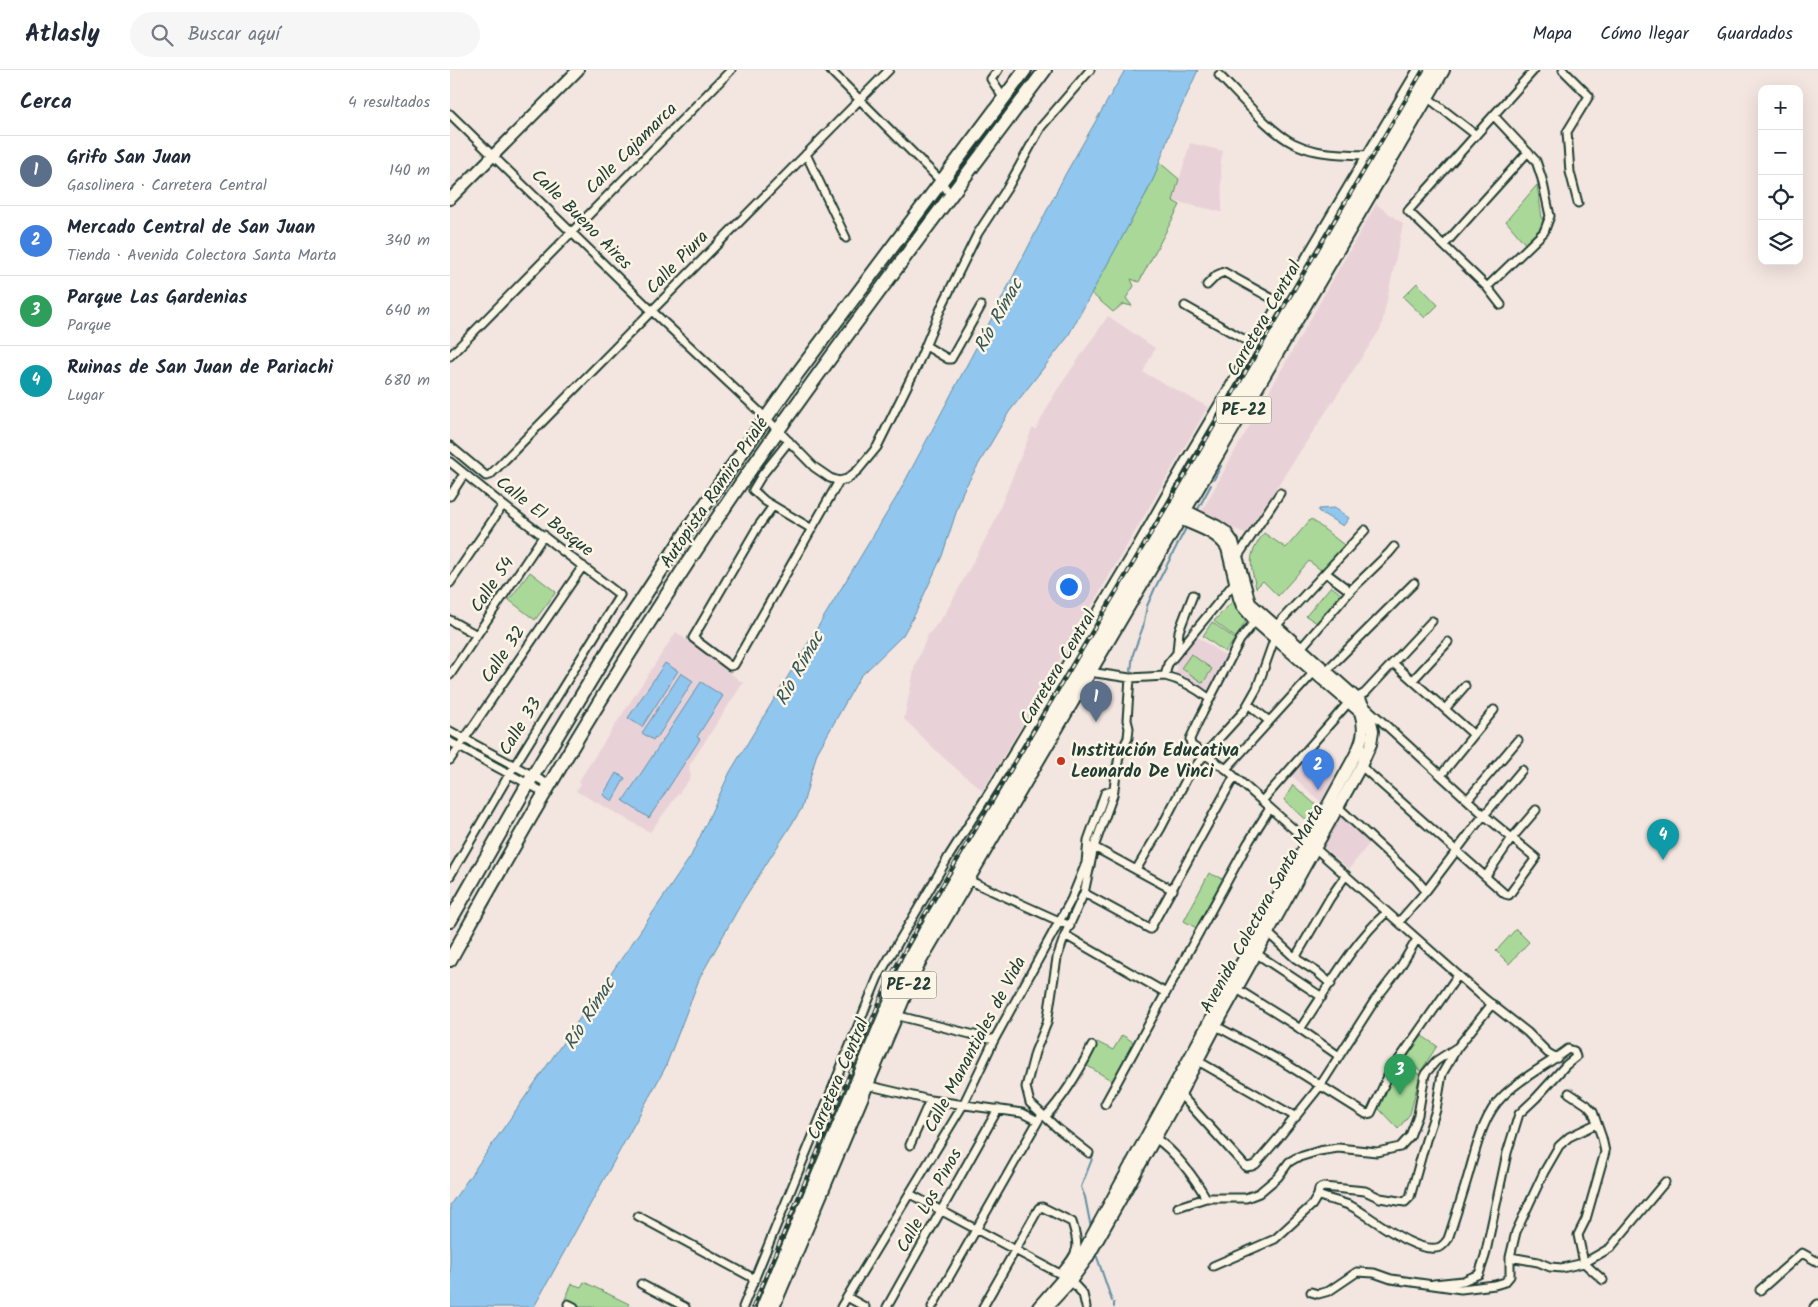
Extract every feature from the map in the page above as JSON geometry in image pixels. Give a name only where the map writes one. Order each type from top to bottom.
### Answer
[{"type":"highway","name":"Autopista Ramiro Prialé","points":[[450,921],[531,780],[618,637],[693,522],[765,417],[1025,70]]},
{"type":"highway","name":"Autopista Ramiro Prialé","points":[[450,960],[547,789],[607,689],[672,588],[778,430],[1045,70]]},
{"type":"highway","name":"Carretera Central","points":[[763,1307],[909,960],[1044,729],[1085,670],[1183,514],[1244,400],[1384,151],[1432,70]]},
{"type":"highway","name":"Carretera Central","points":[[774,1307],[917,966],[968,880],[1085,670],[1244,400],[1443,70]]},
{"type":"street","points":[[450,199],[578,70]]},
{"type":"street","points":[[830,70],[941,181],[951,196]]},
{"type":"street","name":"Calle Piura","points":[[488,476],[889,70]]},
{"type":"street","points":[[998,70],[991,79],[1004,100]]},
{"type":"street","points":[[773,506],[757,528],[693,638],[730,666],[734,665],[839,481],[847,480],[877,447],[917,366],[942,306],[982,225],[1008,187],[1041,127],[1090,70]]},
{"type":"street","points":[[743,1307],[878,977],[1138,544],[1185,461],[1368,156],[1417,70]]},
{"type":"street","points":[[1501,305],[1487,287],[1408,211],[1534,70]]},
{"type":"street","points":[[1563,70],[1589,96],[1567,132],[1570,172],[1578,203]]},
{"type":"street","name":"Calle Cajamarca","points":[[450,356],[728,71]]},
{"type":"street","points":[[1219,75],[1271,127],[1291,142],[1307,149],[1324,153],[1368,156],[1398,147]]},
{"type":"street","points":[[1427,97],[1476,135]]},
{"type":"street","name":"Calle Bueno Aires","points":[[450,114],[821,473],[839,481]]},
{"type":"street","points":[[1487,287],[1544,232],[1550,216],[1536,161],[1494,116]]},
{"type":"street","points":[[1444,245],[1528,152]]},
{"type":"street","points":[[806,154],[846,238]]},
{"type":"street","points":[[1207,285],[1217,275],[1224,272],[1280,303]]},
{"type":"street","points":[[926,346],[951,359],[981,306]]},
{"type":"street","points":[[1186,306],[1254,345]]},
{"type":"street","points":[[789,441],[762,475],[753,490],[773,506],[812,529]]},
{"type":"street","name":"Calle El Bosque","points":[[450,446],[488,476]]},
{"type":"street","name":"Calle El Bosque","points":[[450,462],[620,595]]},
{"type":"street","points":[[450,496],[464,474]]},
{"type":"street","points":[[1238,556],[1280,493]]},
{"type":"street","points":[[450,583],[503,505]]},
{"type":"street","name":"Avenida Colectora Santa Marta","points":[[1047,1307],[1078,1260],[1099,1222],[1307,840],[1362,743],[1364,732],[1357,701],[1314,672],[1250,603],[1238,556],[1233,542],[1226,532],[1183,514]]},
{"type":"street","name":"Avenida Colectora Santa Marta","points":[[1038,1307],[1042,1300],[1087,1259],[1361,766],[1371,744],[1373,731],[1371,721],[1357,701],[1327,670],[1301,648],[1255,621],[1242,606],[1227,548],[1223,542],[1183,514]]},
{"type":"street","points":[[1136,870],[1161,828],[1187,778],[1204,754],[1244,711],[1257,688],[1275,632],[1366,530]]},
{"type":"street","name":"Calle 54","points":[[450,674],[544,535]]},
{"type":"street","points":[[1301,648],[1350,591],[1394,547]]},
{"type":"street","name":"Calle 32","points":[[450,760],[583,566]]},
{"type":"street","points":[[1326,573],[1350,591]]},
{"type":"street","points":[[1165,676],[1168,664],[1235,582]]},
{"type":"street","points":[[1327,670],[1414,583]]},
{"type":"street","name":"Calle 33","points":[[450,876],[510,773],[620,595]]},
{"type":"street","points":[[1177,652],[1179,630],[1193,596]]},
{"type":"street","points":[[450,620],[477,635]]},
{"type":"street","points":[[1262,802],[1432,620]]},
{"type":"street","points":[[1255,621],[1240,640],[1190,739],[1191,745],[1226,770],[1316,847],[1458,975],[1527,1032],[1548,1054],[1557,1058]]},
{"type":"street","points":[[1413,680],[1448,642]]},
{"type":"street","points":[[1393,663],[1473,734]]},
{"type":"street","points":[[1085,670],[1130,678],[1165,676],[1175,678],[1194,687],[1210,699]]},
{"type":"street","points":[[1226,770],[1314,672]]},
{"type":"street","points":[[1089,1152],[1042,1117],[1030,1103],[1026,1086],[1035,1052],[1047,1023],[1055,966],[1065,935],[1084,894],[1094,847],[1109,807],[1120,756],[1128,738],[1129,728],[1127,720],[1130,678]]},
{"type":"street","points":[[1445,709],[1465,686]]},
{"type":"street","points":[[1357,701],[1536,858],[1509,895],[1505,894],[1361,766]]},
{"type":"street","points":[[1248,704],[1269,721]]},
{"type":"street","points":[[1442,774],[1494,710]]},
{"type":"street","points":[[1032,721],[1044,729]]},
{"type":"street","points":[[450,730],[515,765],[531,780]]},
{"type":"street","points":[[1468,799],[1518,740]]},
{"type":"street","points":[[450,742],[510,773],[531,780],[547,789]]},
{"type":"street","points":[[1398,922],[1426,891],[1484,814],[1522,770]]},
{"type":"street","points":[[1084,894],[1150,929],[1234,777]]},
{"type":"street","points":[[995,783],[1008,790]]},
{"type":"street","name":"Calle Manantiales de Vida","points":[[841,1307],[963,1105],[994,1040],[1071,900],[1086,863],[1088,840],[1105,793],[1114,790]]},
{"type":"street","points":[[1338,807],[1416,879],[1426,891]]},
{"type":"street","points":[[1105,1104],[1248,843],[1270,808]]},
{"type":"street","points":[[1486,876],[1512,838],[1536,810]]},
{"type":"street","points":[[1094,847],[1173,890]]},
{"type":"street","points":[[1295,958],[1330,898],[1346,875]]},
{"type":"street","points":[[968,880],[1070,926]]},
{"type":"street","points":[[1300,1029],[1374,923],[1387,912]]},
{"type":"street","points":[[1268,933],[1295,958],[1317,972],[1331,984]]},
{"type":"street","points":[[1065,935],[1121,969],[1166,993]]},
{"type":"street","points":[[1180,1094],[1246,1167],[1256,1164],[1320,1086],[1375,1000],[1399,969],[1418,939]]},
{"type":"street","points":[[1257,954],[1322,997]]},
{"type":"street","points":[[1216,1026],[1283,1062],[1366,1114],[1371,1113],[1389,1074],[1458,975]]},
{"type":"street","points":[[1237,989],[1339,1056]]},
{"type":"street","points":[[1213,1266],[1275,1238],[1312,1205],[1319,1189],[1323,1187],[1365,1191],[1380,1198],[1405,1202],[1410,1197],[1436,1110],[1442,1074],[1457,1048],[1492,1004]]},
{"type":"street","points":[[895,1015],[994,1040]]},
{"type":"street","points":[[932,1307],[1042,1117],[1070,1086],[1092,1046]]},
{"type":"street","points":[[1178,1207],[1206,1198],[1246,1198],[1259,1193],[1278,1177],[1288,1162],[1319,1151],[1338,1148],[1384,1152],[1400,1147],[1410,1136],[1418,1115],[1425,1074],[1436,1061],[1457,1048]]},
{"type":"street","points":[[1318,1195],[1352,1206],[1379,1225],[1414,1244],[1439,1248],[1448,1239],[1484,1126],[1493,1109],[1501,1098],[1514,1086],[1531,1073],[1557,1058],[1568,1049],[1571,1049],[1576,1054],[1576,1057],[1519,1114],[1507,1152],[1485,1256],[1478,1274],[1463,1281],[1434,1284]]},
{"type":"street","points":[[1198,1061],[1296,1117]]},
{"type":"street","points":[[866,1085],[930,1100],[1042,1117]]},
{"type":"street","points":[[1569,1093],[1593,1112],[1605,1152],[1586,1219],[1578,1235],[1584,1263],[1603,1280]]},
{"type":"street","points":[[910,1145],[930,1100]]},
{"type":"street","name":"Calle Los Pinos","points":[[887,1307],[998,1110]]},
{"type":"street","points":[[1311,1292],[1318,1294],[1329,1291],[1357,1272],[1374,1273],[1391,1279],[1460,1289],[1505,1282],[1510,1276],[1510,1257],[1516,1232],[1544,1172],[1559,1146],[1570,1137],[1596,1124]]},
{"type":"street","points":[[1155,1138],[1163,1143],[1199,1185],[1206,1198]]},
{"type":"street","points":[[1510,1257],[1538,1262],[1550,1267],[1562,1268],[1584,1263],[1610,1248],[1665,1182]]},
{"type":"street","points":[[910,1194],[1065,1278],[1083,1294],[1086,1307]]},
{"type":"street","points":[[983,1307],[1040,1208],[1043,1207],[1072,1222],[1077,1237],[1077,1251],[1065,1278]]},
{"type":"street","points":[[638,1216],[755,1279]]},
{"type":"street","points":[[1760,1290],[1802,1253],[1818,1262]]},
{"type":"street","points":[[641,1284],[685,1307]]},
{"type":"street","points":[[847,1297],[865,1307]]},
{"type":"street","points":[[1814,1307],[1818,1304]]},
{"type":"shaded area","points":[[1190,143],[1223,151],[1221,160],[1222,212],[1173,201]]},
{"type":"shaded area","points":[[1376,204],[1403,224],[1381,328],[1246,534],[1201,513],[1231,458]]},
{"type":"shaded area","points":[[1108,316],[1155,348],[1143,372],[1208,407],[983,791],[946,760],[904,719],[915,665],[928,635],[945,614],[993,525],[1032,429],[1036,429],[1055,393]]},
{"type":"shaded area","points":[[676,632],[743,683],[689,766],[691,777],[650,832],[576,791],[581,784],[578,782]]},
{"type":"shaded area","points":[[1195,635],[1228,658],[1210,692],[1175,673],[1178,669],[1174,662]]},
{"type":"shaded area","points":[[1309,753],[1336,777],[1321,802],[1290,774]]},
{"type":"shaded area","points":[[1341,816],[1371,841],[1349,869],[1323,847]]},
{"type":"green space","points":[[1159,162],[1179,179],[1173,201],[1180,205],[1139,282],[1131,279],[1134,286],[1126,298],[1132,306],[1123,304],[1113,312],[1091,293],[1148,190]]},
{"type":"green space","points":[[1537,185],[1543,224],[1526,245],[1506,221]]},
{"type":"green space","points":[[1417,283],[1438,305],[1425,318],[1403,297]]},
{"type":"green space","points":[[1311,519],[1344,545],[1322,571],[1309,561],[1278,596],[1263,581],[1256,588],[1251,559],[1264,533],[1286,548]]},
{"type":"green space","points":[[530,572],[556,592],[535,620],[509,600]]},
{"type":"green space","points":[[1331,586],[1342,595],[1317,623],[1306,616]]},
{"type":"green space","points":[[1233,601],[1237,609],[1248,617],[1236,638],[1214,621]]},
{"type":"green space","points":[[1212,622],[1235,639],[1225,652],[1203,636]]},
{"type":"green space","points":[[1191,654],[1212,669],[1203,683],[1181,668]]},
{"type":"green space","points":[[1293,785],[1317,806],[1309,822],[1284,800]]},
{"type":"green space","points":[[1209,873],[1225,880],[1198,929],[1184,921]]},
{"type":"green space","points":[[1516,929],[1529,942],[1509,964],[1496,951]]},
{"type":"green space","points":[[1122,1035],[1135,1043],[1114,1082],[1086,1065],[1097,1042],[1113,1050]]},
{"type":"green space","points":[[1422,1036],[1437,1046],[1421,1071],[1405,1060]]},
{"type":"green space","points":[[1403,1064],[1420,1075],[1410,1114],[1398,1129],[1379,1109],[1391,1080]]},
{"type":"green space","points":[[584,1282],[629,1304],[627,1307],[579,1307],[565,1299],[572,1284],[581,1287]]},
{"type":"water","name":"Río Rímac","points":[[1125,70],[1198,70],[1171,130],[1148,190],[1067,338],[1009,412],[963,491],[942,556],[903,635],[860,677],[817,753],[802,808],[742,902],[700,977],[665,1068],[534,1307],[450,1307],[450,1205],[691,856],[730,772],[896,498],[995,312],[1066,173]]},
{"type":"water","points":[[1335,508],[1349,518],[1343,526],[1318,511],[1319,509]]},
{"type":"water","points":[[665,663],[678,671],[642,727],[628,718]]},
{"type":"water","points":[[681,673],[693,681],[657,738],[655,737],[653,740],[642,733]]},
{"type":"water","points":[[701,682],[723,696],[697,737],[700,739],[649,818],[623,801]]},
{"type":"water","points":[[616,773],[625,778],[612,801],[603,795]]},
{"type":"waterway","points":[[1214,479],[1221,466]]},
{"type":"waterway","points":[[1198,509],[1211,485]]},
{"type":"waterway","points":[[1131,671],[1133,654],[1143,627],[1147,606],[1187,526]]},
{"type":"waterway","points":[[1124,718],[1125,700]]},
{"type":"waterway","points":[[1110,787],[1113,763],[1124,735],[1125,725]]},
{"type":"waterway","points":[[1075,905],[1082,881]]},
{"type":"waterway","points":[[1058,944],[1065,925]]},
{"type":"waterway","points":[[1079,1141],[1092,1151],[1092,1159],[1081,1187],[1085,1197],[1091,1228]]},
{"type":"waterway","points":[[1097,1257],[1112,1301]]},
{"type":"railway","points":[[753,1307],[888,981],[919,924],[1423,70]]},
{"type":"place","name":"Grifo San Juan","points":[[1096,722]]},
{"type":"place","name":"Institución Educativa Leonardo De Vinci","points":[[1061,761]]},
{"type":"place","name":"Mercado Central de San Juan","points":[[1318,790]]},
{"type":"place","name":"Ruinas de San Juan de Pariachi","points":[[1663,860]]},
{"type":"place","name":"Parque Las Gardenias","points":[[1400,1095]]}]
